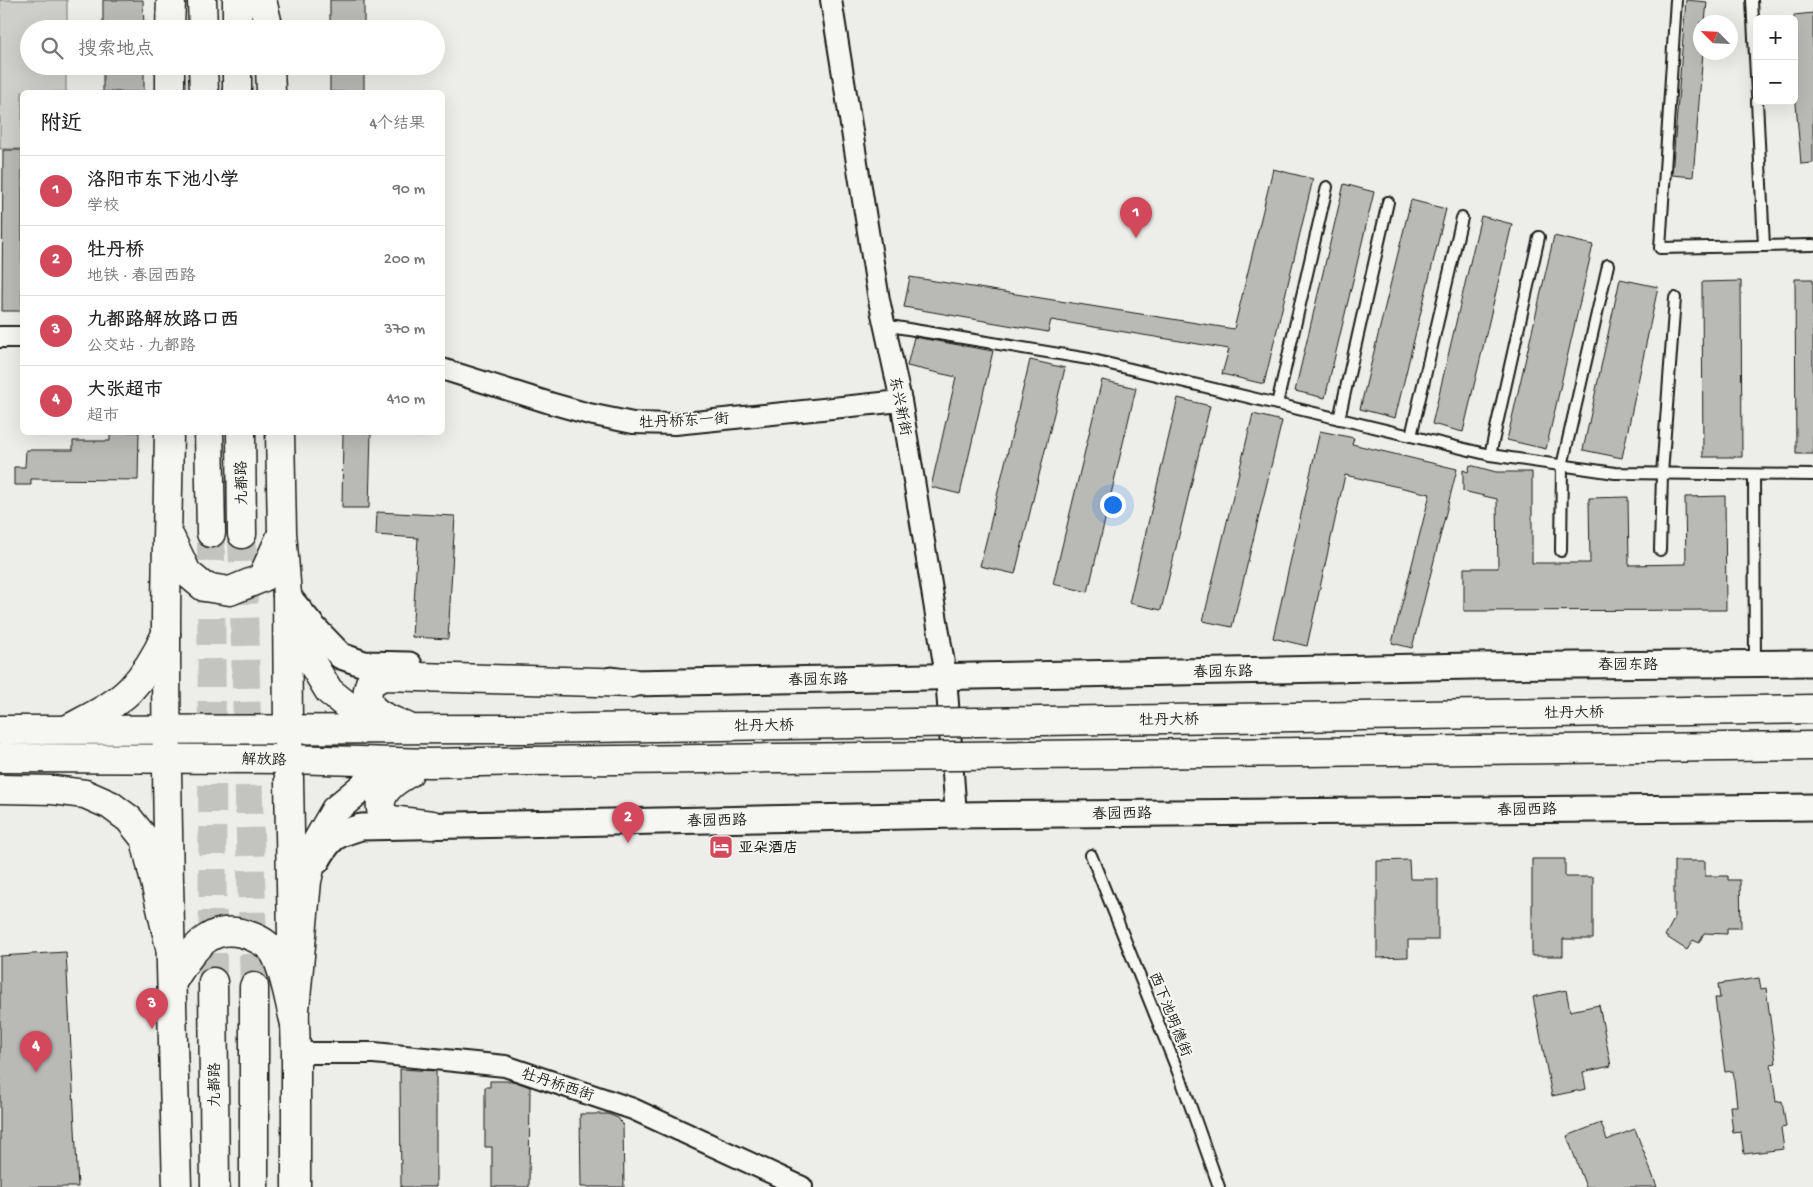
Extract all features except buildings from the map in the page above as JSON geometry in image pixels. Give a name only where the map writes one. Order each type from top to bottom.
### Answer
[{"type":"main road","points":[[170,20],[171,0]]},
{"type":"main road","points":[[202,0],[203,20]]},
{"type":"main road","points":[[236,0],[237,20]]},
{"type":"main road","points":[[262,0],[268,20]]},
{"type":"main road","points":[[170,75],[170,90]]},
{"type":"main road","points":[[204,75],[204,90]]},
{"type":"main road","points":[[237,75],[237,90]]},
{"type":"main road","points":[[270,75],[271,90]]},
{"type":"main road","points":[[169,435],[166,634],[167,758],[177,1187]]},
{"type":"main road","name":"九都路","points":[[209,435],[211,533]]},
{"type":"main road","name":"九都路","points":[[240,435],[242,534]]},
{"type":"main road","points":[[280,435],[282,532],[287,595],[288,759],[296,1053],[296,1187]]},
{"type":"main road","points":[[168,530],[186,573],[204,587],[230,591],[262,578],[282,532]]},
{"type":"main road","points":[[287,595],[303,648],[329,692],[360,716],[413,729]]},
{"type":"main road","points":[[68,729],[108,706],[129,690],[156,657],[166,634]]},
{"type":"main road","points":[[413,729],[375,712],[368,703],[366,693],[370,683],[383,676],[632,683]]},
{"type":"main road","name":"牡丹大桥","points":[[524,729],[1813,708]]},
{"type":"main road","name":"解放路","points":[[0,730],[524,729]]},
{"type":"main road","name":"解放路","points":[[0,758],[288,759],[430,763],[1813,746]]},
{"type":"main road","points":[[294,1020],[307,881],[316,844],[335,810],[371,780],[430,763]]},
{"type":"main road","points":[[430,763],[398,778],[385,791],[380,802],[382,814],[392,820],[432,825]]},
{"type":"main road","points":[[0,789],[53,790],[86,794],[110,805],[129,819],[145,839],[170,947]]},
{"type":"main road","points":[[172,982],[193,949],[206,939],[226,931],[243,932],[265,942],[275,955],[284,977],[294,1020]]},
{"type":"main road","name":"九都路","points":[[213,982],[215,1187]]},
{"type":"main road","points":[[254,987],[254,1187]]},
{"type":"street","name":"东兴新街","points":[[831,0],[879,300],[901,401],[946,676],[956,815]]},
{"type":"street","points":[[0,337],[20,337]]},
{"type":"street","name":"牡丹桥东一街","points":[[445,370],[550,403],[589,414],[633,423],[675,424],[901,401]]},
{"type":"street","name":"春园东路","points":[[287,595],[313,627],[341,656],[364,664],[489,665],[632,683],[1472,666],[1813,663]]},
{"type":"street","name":"春园西路","points":[[307,881],[325,847],[335,835],[362,826],[956,815],[1813,806]]},
{"type":"street","name":"牡丹桥西街","points":[[296,1053],[374,1053],[505,1066],[632,1109],[802,1187]]},
{"type":"lane","points":[[1676,0],[1660,248],[1813,245]]},
{"type":"lane","points":[[1752,0],[1755,60]]},
{"type":"lane","points":[[1757,105],[1764,246]]},
{"type":"lane","points":[[1277,404],[1327,187]]},
{"type":"lane","points":[[1339,419],[1388,202]]},
{"type":"lane","points":[[1410,436],[1462,218]]},
{"type":"lane","points":[[1490,456],[1540,237]]},
{"type":"lane","points":[[1560,551],[1562,466],[1608,264]]},
{"type":"lane","points":[[1660,550],[1662,474],[1675,298]]},
{"type":"lane","points":[[884,325],[1089,359],[1490,456],[1615,473],[1813,475]]},
{"type":"lane","points":[[1754,474],[1755,664]]},
{"type":"lane","name":"西下池明德街","points":[[1091,855],[1182,1082],[1219,1187]]},
{"type":"shaded area","points":[[0,0],[67,0],[67,20],[20,20],[20,75],[66,75],[66,90],[20,90],[20,149],[0,149]]},
{"type":"tunnel","points":[[211,533],[213,982]]},
{"type":"tunnel","points":[[242,534],[254,987]]},
{"type":"place","name":"洛阳市东下池小学","points":[[1136,238]]},
{"type":"place","name":"牡丹桥","points":[[628,843]]},
{"type":"place","name":"亚朵酒店","points":[[721,847]]},
{"type":"place","name":"九都路解放路口西","points":[[152,1029]]},
{"type":"place","name":"大张超市","points":[[36,1072]]}]
